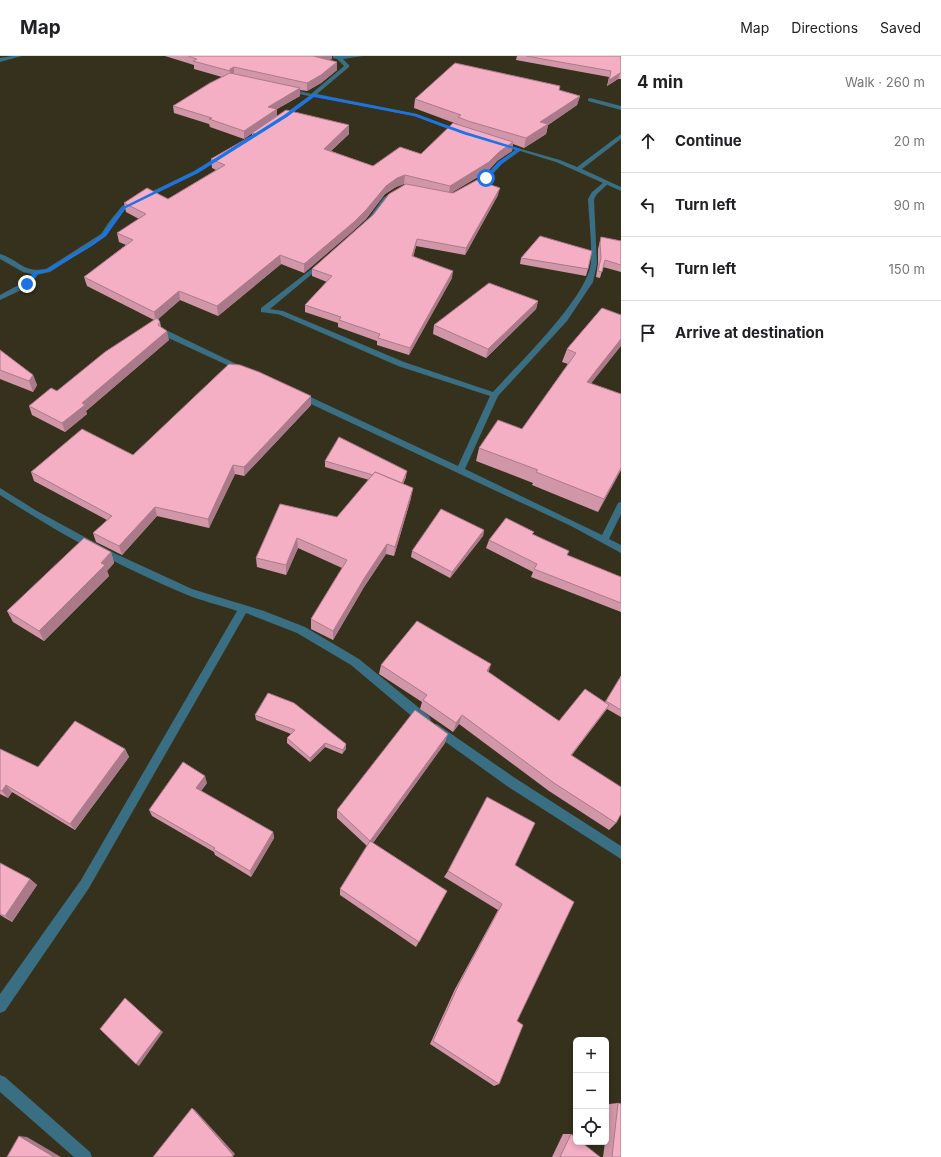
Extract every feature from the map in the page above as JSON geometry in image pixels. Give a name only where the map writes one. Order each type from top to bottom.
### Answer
[{"type":"street","points":[[0,60],[19,56]]},
{"type":"street","points":[[336,57],[360,56]]},
{"type":"street","points":[[273,124],[313,96],[347,66],[336,57]]},
{"type":"street","points":[[277,88],[415,115],[464,133]]},
{"type":"street","points":[[590,100],[621,108]]},
{"type":"street","points":[[577,170],[621,136]]},
{"type":"street","points":[[492,141],[558,161],[621,189]]},
{"type":"street","points":[[462,191],[486,178],[500,163],[520,149]]},
{"type":"street","points":[[0,256],[25,271],[36,273],[48,270],[90,246],[104,235],[111,223],[124,207],[196,172],[228,152]]},
{"type":"street","points":[[460,470],[495,395],[564,319],[589,282],[594,264],[591,199],[594,193],[606,183]]},
{"type":"street","points":[[360,229],[370,220],[385,199],[404,186]]},
{"type":"street","points":[[325,260],[264,310],[280,313],[401,364],[495,395]]},
{"type":"street","points":[[0,298],[27,284],[36,273]]},
{"type":"street","points":[[165,333],[251,373]]},
{"type":"street","points":[[294,393],[574,524],[621,549]]},
{"type":"street","points":[[0,491],[34,513],[111,556],[189,592],[243,609],[301,630],[355,662],[415,713],[510,782],[621,853]]},
{"type":"street","points":[[604,540],[621,504]]},
{"type":"street","points":[[0,1006],[85,884],[243,609]]},
{"type":"street","points":[[0,1082],[85,1157]]},
{"type":"building","points":[[188,56],[313,56],[337,62],[321,75],[307,83],[234,67],[230,69],[230,71],[193,61],[197,59]]},
{"type":"building","points":[[526,56],[621,56],[621,73],[609,80],[611,71]]},
{"type":"building","points":[[455,63],[560,86],[559,90],[580,96],[540,122],[548,124],[526,138],[468,121],[458,117],[461,115],[415,99]]},
{"type":"building","points":[[230,73],[300,88],[268,107],[277,109],[244,131],[209,119],[212,118],[173,106],[210,83]]},
{"type":"building","points":[[286,110],[349,125],[324,149],[373,166],[400,147],[421,154],[453,123],[513,142],[499,152],[489,162],[450,186],[405,175],[397,178],[386,186],[354,222],[304,264],[280,255],[217,306],[179,291],[154,312],[84,277],[133,240],[117,233],[146,214],[124,203],[147,188],[168,199],[225,165],[211,159],[255,134],[252,133]]},
{"type":"building","points":[[477,180],[500,188],[466,248],[417,239],[412,256],[453,271],[410,348],[378,338],[380,334],[339,320],[341,317],[305,305],[332,276],[312,269],[373,215],[389,194],[406,184],[453,193]]},
{"type":"building","points":[[540,236],[592,251],[588,269],[521,258]]},
{"type":"building","points":[[601,237],[621,241],[621,265],[605,260],[602,272],[598,271],[601,258]]},
{"type":"building","points":[[489,283],[538,301],[488,349],[434,325]]},
{"type":"building","points":[[602,308],[621,315],[621,339],[587,382],[621,394],[621,468],[604,499],[536,472],[538,470],[479,448],[498,420],[522,429],[576,353],[567,349]]},
{"type":"building","points":[[157,318],[160,322],[158,325],[167,331],[82,403],[85,405],[62,423],[29,406],[51,388],[57,391],[105,352]]},
{"type":"building","points":[[0,350],[33,375],[29,381],[0,370]]},
{"type":"building","points":[[229,364],[240,365],[259,372],[311,396],[244,467],[233,465],[208,519],[155,507],[119,546],[93,533],[112,516],[31,472],[82,429],[133,455]]},
{"type":"building","points":[[339,437],[407,471],[402,483],[375,472],[373,475],[325,461]]},
{"type":"building","points":[[375,472],[413,488],[395,547],[387,544],[365,577],[333,631],[311,619],[347,560],[297,538],[286,565],[256,558],[280,504],[337,517]]},
{"type":"building","points":[[441,509],[484,530],[452,572],[412,551]]},
{"type":"building","points":[[506,518],[534,532],[532,534],[569,551],[567,555],[621,577],[621,603],[534,569],[537,564],[489,540]]},
{"type":"building","points":[[84,538],[111,552],[101,563],[105,565],[39,631],[7,611]]},
{"type":"building","points":[[417,621],[491,664],[487,671],[559,721],[585,689],[609,705],[571,755],[621,787],[621,814],[616,823],[554,783],[462,715],[456,723],[423,700],[427,695],[381,665]]},
{"type":"building","points":[[621,676],[621,710],[606,701]]},
{"type":"building","points":[[268,693],[294,703],[346,744],[343,750],[325,743],[310,758],[287,738],[295,730],[255,715]]},
{"type":"building","points":[[415,710],[448,734],[370,841],[337,810]]},
{"type":"building","points":[[75,721],[125,749],[70,824],[6,785],[2,791],[0,790],[0,749],[38,767]]},
{"type":"building","points":[[183,762],[205,776],[196,788],[273,832],[250,871],[213,849],[215,848],[149,810]]},
{"type":"building","points":[[487,797],[535,823],[515,865],[574,902],[517,1021],[523,1025],[499,1084],[433,1041],[459,984],[502,904],[448,871]]},
{"type":"building","points":[[370,841],[447,891],[419,942],[340,889]]},
{"type":"building","points":[[0,863],[30,879],[5,916],[0,914]]},
{"type":"building","points":[[125,998],[161,1031],[136,1064],[100,1029]]},
{"type":"building","points":[[618,1103],[621,1104],[621,1157],[612,1157]]},
{"type":"building","points":[[192,1108],[233,1155],[231,1157],[153,1157]]},
{"type":"building","points":[[571,1134],[573,1136],[573,1145],[585,1145],[600,1157],[560,1157]]},
{"type":"building","points":[[19,1136],[54,1157],[7,1157]]},
{"type":"route","points":[[27,284],[36,273],[48,270],[90,246],[104,235],[111,223],[124,207],[168,187],[196,172],[285,116],[313,96],[415,115],[464,133],[520,149],[500,163],[486,178]]}]
